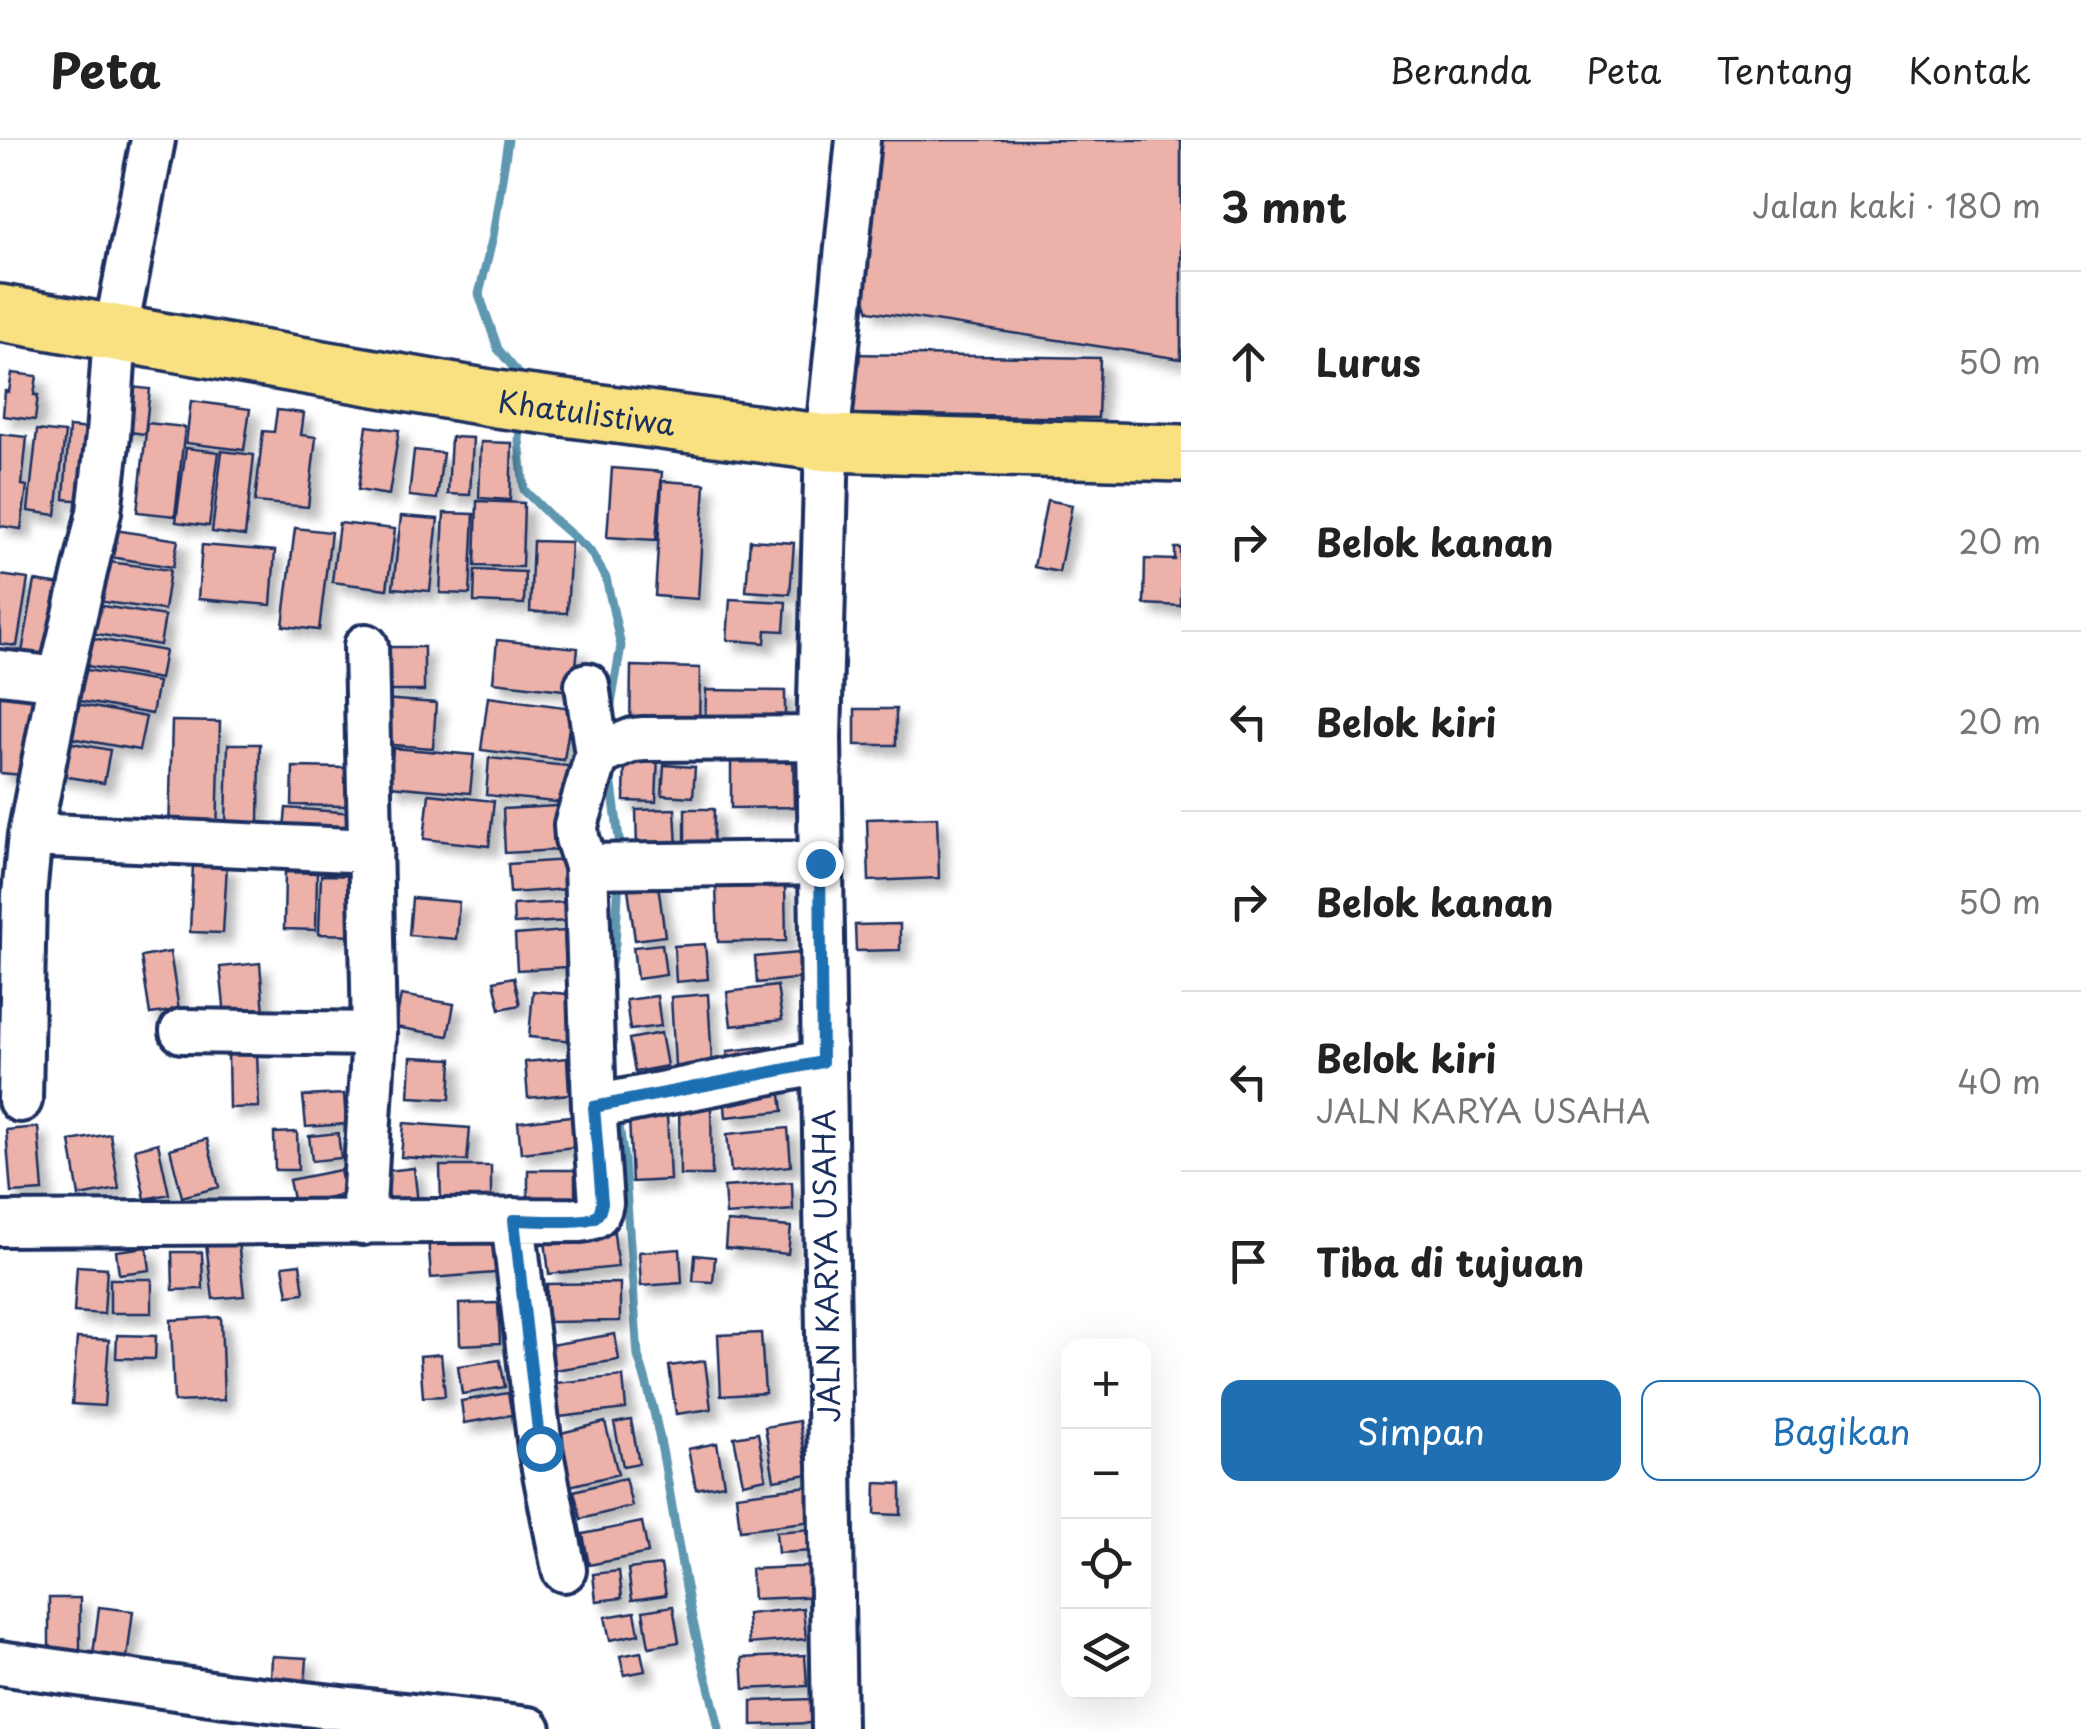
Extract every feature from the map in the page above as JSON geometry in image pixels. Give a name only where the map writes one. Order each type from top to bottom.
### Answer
[{"type":"highway","name":"Khatulistiwa","points":[[0,314],[517,402],[827,443],[1181,453]]},
{"type":"street","points":[[20,1100],[24,895],[30,835],[60,679],[99,512],[115,335],[153,140]]},
{"type":"street","name":"JALN KARYA USAHA","points":[[834,1729],[819,738],[827,443],[858,140]]},
{"type":"street","points":[[363,1223],[374,1034],[366,646]]},
{"type":"street","points":[[0,672],[60,679]]},
{"type":"street","points":[[587,686],[606,752],[576,824],[577,838],[608,866],[820,863]]},
{"type":"street","points":[[606,752],[644,738],[819,738]]},
{"type":"street","points":[[30,835],[371,851]]},
{"type":"street","points":[[0,1224],[591,1219],[602,1203],[611,1104],[608,866]]},
{"type":"street","points":[[182,1031],[374,1034]]},
{"type":"street","points":[[611,1104],[822,1062]]},
{"type":"street","points":[[514,1220],[540,1448],[564,1570]]},
{"type":"street","points":[[0,1663],[225,1695],[530,1729]]},
{"type":"building","points":[[881,140],[1181,140],[1181,359],[869,311],[862,291]]},
{"type":"building","points":[[850,354],[1100,358],[1098,418],[849,414]]},
{"type":"building","points":[[12,373],[37,376],[35,420],[3,416],[5,391],[9,392]]},
{"type":"building","points":[[120,386],[150,389],[145,434],[115,430]]},
{"type":"building","points":[[191,401],[250,409],[244,450],[186,443]]},
{"type":"building","points":[[277,410],[304,413],[301,435],[316,437],[308,507],[255,502],[263,431],[274,432]]},
{"type":"building","points":[[147,423],[185,427],[175,516],[137,512]]},
{"type":"building","points":[[367,426],[399,430],[389,495],[358,490]]},
{"type":"building","points":[[69,427],[101,430],[95,502],[64,499]]},
{"type":"building","points":[[37,430],[65,433],[56,515],[28,511]]},
{"type":"building","points":[[0,434],[27,437],[22,485],[27,486],[21,529],[0,526]]},
{"type":"building","points":[[451,437],[473,438],[470,495],[448,494]]},
{"type":"building","points":[[481,442],[512,443],[510,500],[479,498]]},
{"type":"building","points":[[186,448],[219,452],[209,526],[176,522]]},
{"type":"building","points":[[414,450],[443,453],[437,499],[409,496]]},
{"type":"building","points":[[222,451],[254,455],[245,536],[212,532]]},
{"type":"building","points":[[612,468],[662,472],[656,540],[607,537]]},
{"type":"building","points":[[662,481],[705,484],[698,599],[655,596]]},
{"type":"building","points":[[1047,500],[1072,505],[1059,572],[1034,567]]},
{"type":"building","points":[[477,501],[524,503],[522,567],[475,566]]},
{"type":"building","points":[[444,513],[474,514],[470,594],[440,593]]},
{"type":"building","points":[[401,516],[438,519],[430,591],[393,588]]},
{"type":"building","points":[[339,523],[395,529],[387,589],[332,582]]},
{"type":"building","points":[[295,528],[331,532],[319,630],[283,626]]},
{"type":"building","points":[[115,530],[178,540],[173,567],[110,557]]},
{"type":"building","points":[[750,540],[794,543],[790,594],[746,591]]},
{"type":"building","points":[[533,541],[571,542],[567,613],[530,612]]},
{"type":"building","points":[[202,545],[275,551],[271,605],[198,599]]},
{"type":"building","points":[[1175,548],[1181,548],[1181,606],[1144,604],[1145,559],[1175,560]]},
{"type":"building","points":[[102,561],[170,570],[164,610],[97,601]]},
{"type":"building","points":[[475,570],[525,572],[524,604],[474,602]]},
{"type":"building","points":[[0,575],[28,579],[17,646],[0,644]]},
{"type":"building","points":[[35,581],[68,586],[55,657],[22,652]]},
{"type":"building","points":[[730,599],[786,602],[784,631],[766,630],[765,643],[727,640]]},
{"type":"building","points":[[96,605],[165,616],[160,645],[91,633]]},
{"type":"building","points":[[81,636],[165,651],[160,679],[76,664]]},
{"type":"building","points":[[497,640],[578,648],[573,691],[493,682]]},
{"type":"building","points":[[381,647],[424,647],[424,691],[381,691]]},
{"type":"building","points":[[631,666],[700,668],[699,733],[630,732]]},
{"type":"building","points":[[75,668],[158,682],[152,714],[69,699]]},
{"type":"building","points":[[0,687],[45,691],[35,776],[0,773]]},
{"type":"building","points":[[706,690],[785,691],[785,733],[705,732]]},
{"type":"building","points":[[488,697],[572,708],[564,760],[481,750]]},
{"type":"building","points":[[382,699],[436,703],[433,748],[379,744]]},
{"type":"building","points":[[66,702],[146,717],[139,750],[59,736]]},
{"type":"building","points":[[855,709],[896,709],[896,745],[855,745]]},
{"type":"building","points":[[172,721],[220,722],[217,836],[169,835]]},
{"type":"building","points":[[56,740],[110,750],[104,783],[51,774]]},
{"type":"building","points":[[228,744],[260,744],[259,825],[226,824]]},
{"type":"building","points":[[793,745],[794,807],[731,808],[731,746]]},
{"type":"building","points":[[393,748],[474,755],[470,793],[390,786]]},
{"type":"building","points":[[625,754],[658,755],[656,802],[624,801]]},
{"type":"building","points":[[489,758],[568,766],[564,803],[486,795]]},
{"type":"building","points":[[664,765],[695,767],[693,797],[662,795]]},
{"type":"building","points":[[293,767],[348,768],[347,806],[292,805]]},
{"type":"building","points":[[429,794],[494,801],[489,846],[424,839]]},
{"type":"building","points":[[557,806],[559,850],[505,853],[503,809]]},
{"type":"building","points":[[286,808],[354,813],[352,846],[283,841]]},
{"type":"building","points":[[675,809],[677,848],[637,849],[636,810]]},
{"type":"building","points":[[685,809],[714,809],[713,853],[685,852]]},
{"type":"building","points":[[937,817],[939,878],[869,881],[867,819]]},
{"type":"building","points":[[567,860],[568,889],[510,893],[508,864]]},
{"type":"building","points":[[193,864],[227,865],[223,933],[190,932]]},
{"type":"building","points":[[285,872],[317,873],[316,930],[284,929]]},
{"type":"building","points":[[321,875],[360,876],[357,935],[319,934]]},
{"type":"building","points":[[657,877],[665,936],[635,940],[627,881]]},
{"type":"building","points":[[785,885],[786,941],[718,942],[716,887]]},
{"type":"building","points":[[412,898],[459,902],[456,939],[409,935]]},
{"type":"building","points":[[566,902],[567,921],[514,924],[513,905]]},
{"type":"building","points":[[900,924],[900,950],[856,951],[855,925]]},
{"type":"building","points":[[564,931],[566,967],[517,970],[515,935]]},
{"type":"building","points":[[662,944],[666,975],[637,979],[633,947]]},
{"type":"building","points":[[705,944],[708,979],[676,982],[674,946]]},
{"type":"building","points":[[170,952],[179,1010],[150,1014],[141,957]]},
{"type":"building","points":[[809,952],[812,977],[757,983],[755,957]]},
{"type":"building","points":[[260,963],[264,1013],[225,1016],[220,967]]},
{"type":"building","points":[[514,977],[520,1005],[500,1009],[494,981]]},
{"type":"building","points":[[777,986],[782,1020],[731,1026],[727,992]]},
{"type":"building","points":[[533,991],[580,995],[576,1041],[529,1037]]},
{"type":"building","points":[[708,994],[713,1080],[676,1082],[671,997]]},
{"type":"building","points":[[401,995],[454,1004],[448,1036],[395,1027]]},
{"type":"building","points":[[657,996],[661,1026],[630,1030],[626,1000]]},
{"type":"building","points":[[661,1033],[667,1066],[635,1072],[629,1039]]},
{"type":"building","points":[[772,1046],[775,1070],[729,1075],[727,1051]]},
{"type":"building","points":[[257,1053],[259,1107],[229,1108],[228,1054]]},
{"type":"building","points":[[411,1057],[452,1059],[450,1099],[409,1097]]},
{"type":"building","points":[[567,1058],[569,1094],[528,1098],[525,1062]]},
{"type":"building","points":[[779,1079],[783,1111],[726,1117],[723,1085]]},
{"type":"building","points":[[344,1094],[346,1124],[306,1127],[303,1096]]},
{"type":"building","points":[[679,1104],[711,1104],[712,1175],[680,1175]]},
{"type":"building","points":[[667,1115],[670,1180],[632,1182],[629,1117]]},
{"type":"building","points":[[571,1116],[575,1147],[521,1153],[518,1122]]},
{"type":"building","points":[[404,1123],[470,1128],[467,1161],[401,1157]]},
{"type":"building","points":[[38,1127],[43,1191],[11,1193],[6,1130]]},
{"type":"building","points":[[788,1128],[791,1166],[731,1172],[727,1134]]},
{"type":"building","points":[[297,1132],[298,1170],[275,1170],[274,1133]]},
{"type":"building","points":[[338,1133],[341,1158],[312,1161],[309,1136]]},
{"type":"building","points":[[110,1134],[119,1189],[79,1196],[70,1141]]},
{"type":"building","points":[[207,1139],[219,1187],[182,1197],[170,1149]]},
{"type":"building","points":[[158,1143],[169,1194],[145,1199],[135,1149]]},
{"type":"building","points":[[440,1166],[491,1166],[491,1206],[441,1206]]},
{"type":"building","points":[[414,1168],[418,1203],[390,1207],[386,1171]]},
{"type":"building","points":[[340,1170],[345,1194],[294,1204],[289,1180]]},
{"type":"building","points":[[528,1170],[575,1170],[575,1198],[528,1198]]},
{"type":"building","points":[[792,1182],[793,1210],[726,1215],[724,1187]]},
{"type":"building","points":[[727,1222],[791,1227],[788,1254],[725,1248]]},
{"type":"building","points":[[613,1225],[618,1267],[549,1274],[544,1232]]},
{"type":"building","points":[[504,1230],[507,1272],[431,1278],[428,1235]]},
{"type":"building","points":[[238,1241],[244,1296],[213,1299],[206,1244]]},
{"type":"building","points":[[147,1247],[150,1270],[119,1274],[116,1251]]},
{"type":"building","points":[[680,1249],[682,1283],[641,1286],[639,1252]]},
{"type":"building","points":[[172,1252],[202,1252],[203,1289],[173,1290]]},
{"type":"building","points":[[695,1255],[715,1257],[713,1282],[693,1281]]},
{"type":"building","points":[[300,1264],[304,1293],[288,1295],[283,1266]]},
{"type":"building","points":[[77,1266],[107,1268],[104,1314],[74,1312]]},
{"type":"building","points":[[110,1279],[152,1279],[152,1313],[110,1313]]},
{"type":"building","points":[[620,1283],[620,1321],[546,1322],[547,1284]]},
{"type":"building","points":[[498,1303],[500,1343],[460,1345],[459,1304]]},
{"type":"building","points":[[221,1317],[224,1400],[174,1402],[171,1320]]},
{"type":"building","points":[[761,1333],[765,1393],[721,1396],[718,1335]]},
{"type":"building","points":[[615,1334],[619,1360],[554,1370],[550,1345]]},
{"type":"building","points":[[117,1335],[156,1336],[155,1359],[116,1358]]},
{"type":"building","points":[[77,1338],[109,1340],[104,1406],[72,1404]]},
{"type":"building","points":[[441,1354],[445,1396],[423,1397],[420,1356]]},
{"type":"building","points":[[500,1360],[505,1387],[462,1394],[458,1366]]},
{"type":"building","points":[[705,1361],[711,1409],[676,1414],[669,1366]]},
{"type":"building","points":[[623,1376],[626,1409],[559,1417],[555,1383]]},
{"type":"building","points":[[508,1393],[512,1415],[464,1423],[461,1401]]},
{"type":"building","points":[[631,1420],[639,1463],[623,1466],[614,1423]]},
{"type":"building","points":[[799,1421],[808,1474],[774,1480],[765,1427]]},
{"type":"building","points":[[605,1422],[618,1474],[570,1486],[557,1434]]},
{"type":"building","points":[[758,1433],[766,1478],[743,1483],[734,1437]]},
{"type":"building","points":[[717,1443],[724,1484],[696,1489],[688,1449]]},
{"type":"building","points":[[625,1478],[632,1506],[581,1519],[574,1491]]},
{"type":"building","points":[[876,1483],[901,1484],[901,1515],[875,1514]]},
{"type":"building","points":[[817,1485],[821,1520],[740,1530],[736,1495]]},
{"type":"building","points":[[642,1522],[648,1553],[589,1565],[583,1534]]},
{"type":"building","points":[[812,1529],[813,1551],[778,1553],[776,1532]]},
{"type":"building","points":[[661,1565],[666,1595],[632,1600],[628,1569]]},
{"type":"building","points":[[822,1566],[823,1596],[753,1599],[751,1569]]},
{"type":"building","points":[[619,1571],[622,1598],[596,1601],[593,1574]]},
{"type":"building","points":[[49,1598],[80,1598],[80,1655],[49,1655]]},
{"type":"building","points":[[673,1606],[679,1642],[649,1647],[643,1611]]},
{"type":"building","points":[[99,1607],[133,1611],[126,1666],[92,1663]]},
{"type":"building","points":[[803,1608],[806,1639],[749,1644],[747,1614]]},
{"type":"building","points":[[635,1612],[639,1634],[610,1640],[605,1617]]},
{"type":"building","points":[[641,1652],[645,1671],[624,1675],[620,1656]]},
{"type":"building","points":[[805,1655],[807,1686],[744,1689],[742,1658]]},
{"type":"building","points":[[272,1656],[307,1658],[304,1702],[270,1700]]},
{"type":"building","points":[[811,1699],[812,1723],[752,1725],[752,1701]]},
{"type":"waterway","points":[[508,140],[493,236],[479,294],[498,349],[522,381]]},
{"type":"waterway","points":[[520,422],[524,490],[590,551],[606,578],[621,646],[610,710]]},
{"type":"waterway","points":[[610,770],[621,854]]},
{"type":"waterway","points":[[608,978],[615,944],[619,879]]},
{"type":"waterway","points":[[617,1112],[638,1356],[654,1414],[690,1609],[719,1729]]},
{"type":"route","points":[[540,1448],[514,1220],[580,1220],[598,1215],[602,1203],[594,1107],[822,1062],[820,863]]}]
